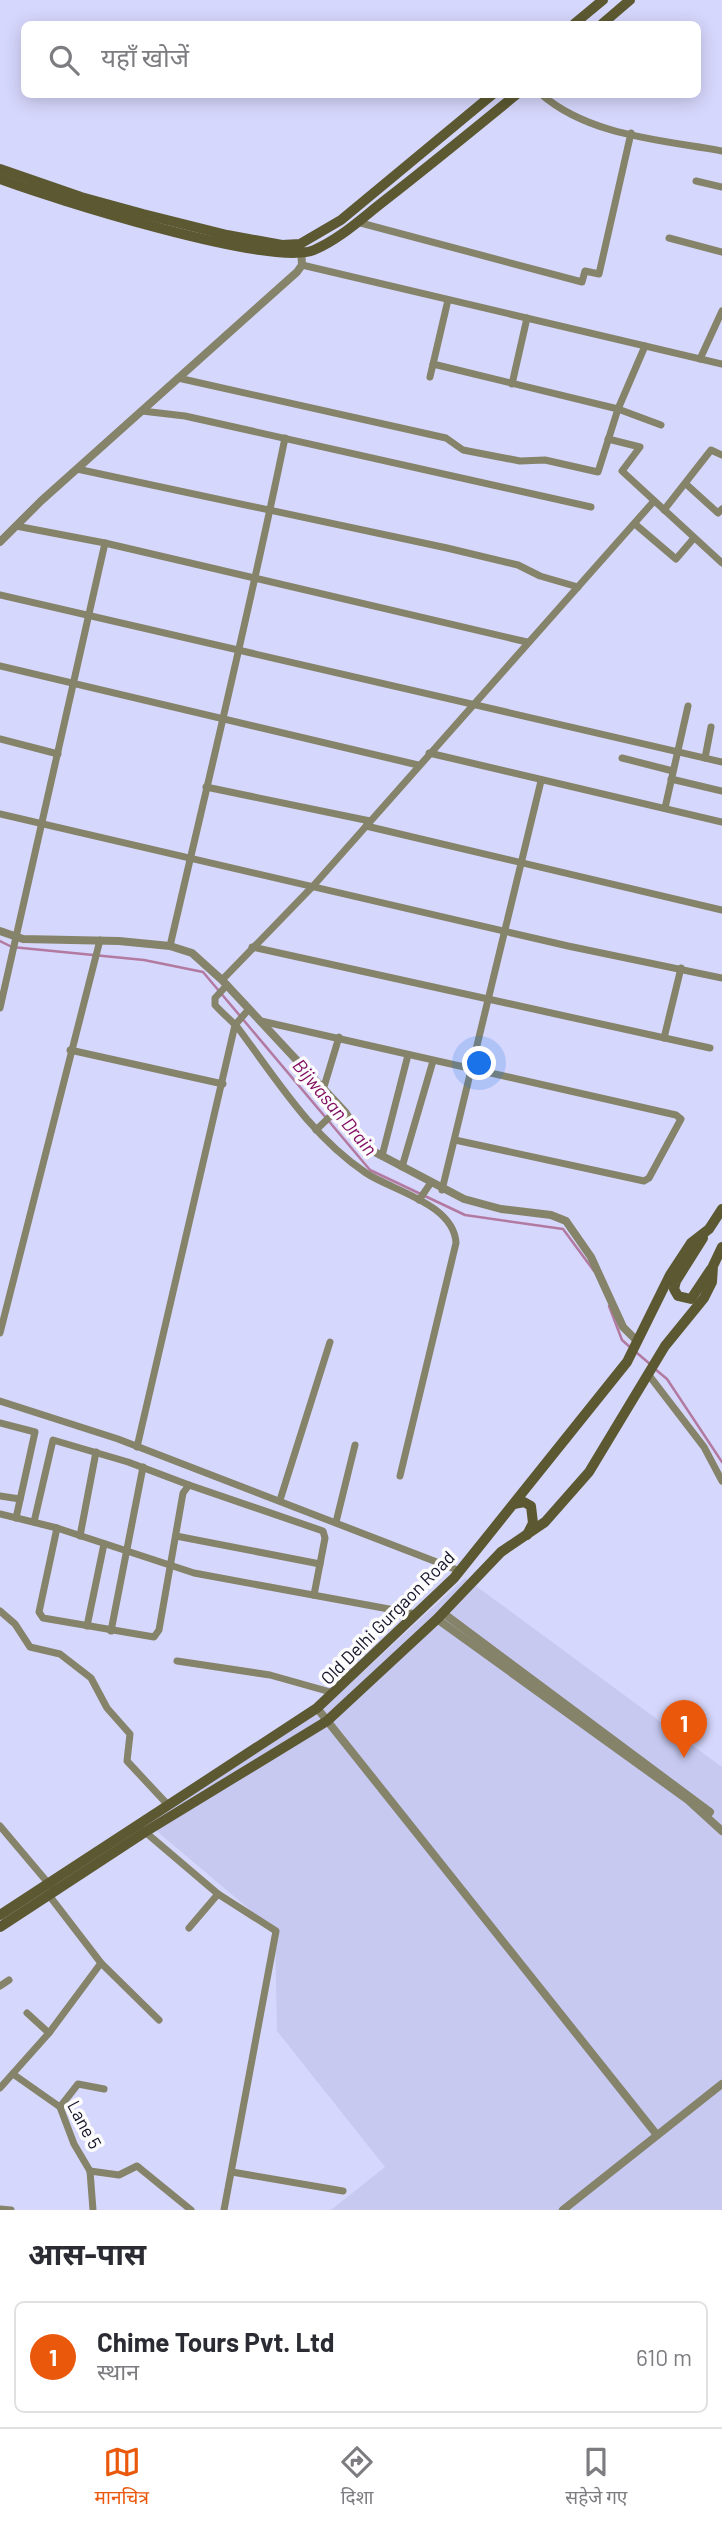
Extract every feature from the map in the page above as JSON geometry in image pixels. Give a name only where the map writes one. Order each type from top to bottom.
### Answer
[{"type":"main road","points":[[578,21],[603,0]]},
{"type":"main road","points":[[606,21],[630,0]]},
{"type":"main road","points":[[0,169],[81,197],[142,214],[301,248],[341,220],[488,98]]},
{"type":"main road","points":[[0,179],[165,228],[264,251],[321,246],[357,222],[512,98]]},
{"type":"main road","name":"Old Delhi Gurgaon Road","points":[[142,1829],[167,1805],[335,1694],[460,1571],[573,1433],[634,1345],[670,1275],[691,1243],[709,1229],[722,1209]]},
{"type":"main road","points":[[709,1229],[676,1281],[674,1289],[678,1296],[691,1299],[713,1266]]},
{"type":"main road","name":"Old Delhi Gurgaon Road","points":[[0,1927],[50,1889],[142,1829],[327,1721],[440,1616],[501,1552],[545,1522],[589,1472],[677,1328],[704,1298],[712,1282],[713,1266],[722,1247]]},
{"type":"main road","points":[[514,1504],[524,1503],[531,1506],[533,1522],[526,1535]]},
{"type":"main road","name":"Old Delhi Gurgaon Road","points":[[0,1915],[50,1889]]},
{"type":"street","points":[[546,98],[572,117],[631,133],[722,151]]},
{"type":"street","points":[[357,222],[582,282],[584,271],[599,274],[631,133]]},
{"type":"street","points":[[696,181],[722,187]]},
{"type":"street","points":[[668,238],[722,252]]},
{"type":"street","points":[[301,248],[302,265]]},
{"type":"street","points":[[302,265],[722,364]]},
{"type":"street","points":[[0,542],[302,265]]},
{"type":"street","points":[[430,377],[448,300]]},
{"type":"street","points":[[699,359],[722,311]]},
{"type":"street","points":[[512,384],[527,317]]},
{"type":"street","points":[[178,378],[446,438],[463,450],[520,461],[545,460],[595,472],[601,469],[618,409],[645,346]]},
{"type":"street","points":[[432,364],[618,409],[661,425]]},
{"type":"street","points":[[142,411],[185,416],[591,508]]},
{"type":"street","points":[[170,946],[221,719],[240,650],[285,438]]},
{"type":"street","points":[[608,439],[640,447],[622,471],[722,563]]},
{"type":"street","points":[[664,510],[711,450],[722,455]]},
{"type":"street","points":[[77,469],[271,508],[519,565],[540,576],[578,587]]},
{"type":"street","points":[[686,484],[718,513],[722,509]]},
{"type":"street","points":[[400,1476],[456,1242],[454,1229],[420,1198],[363,1171],[318,1128],[236,1023],[215,1005],[215,998],[252,947],[314,885],[654,501]]},
{"type":"street","points":[[635,524],[676,559],[694,538]]},
{"type":"street","points":[[16,526],[105,543],[527,642]]},
{"type":"street","points":[[0,1008],[13,961],[105,543]]},
{"type":"street","points":[[0,595],[722,762]]},
{"type":"street","points":[[0,666],[418,765]]},
{"type":"street","points":[[665,808],[688,706]]},
{"type":"street","points":[[705,758],[712,727]]},
{"type":"street","points":[[0,739],[58,754]]},
{"type":"street","points":[[429,753],[722,822]]},
{"type":"street","points":[[622,758],[722,791]]},
{"type":"street","points":[[442,1190],[541,780]]},
{"type":"street","points":[[206,787],[368,823],[722,910]]},
{"type":"street","points":[[0,814],[722,978]]},
{"type":"street","points":[[0,930],[17,941],[100,940],[170,946],[192,953],[247,1011],[261,1021],[323,1090],[363,1144],[429,1186],[477,1204],[551,1215],[566,1222],[591,1257],[634,1345]]},
{"type":"street","points":[[0,1333],[70,1049],[100,940]]},
{"type":"street","points":[[252,947],[710,1048]]},
{"type":"street","points":[[664,1038],[681,968]]},
{"type":"street","points":[[137,1447],[236,1023],[247,1011]]},
{"type":"street","points":[[261,1021],[676,1115],[681,1122],[649,1178],[644,1181],[455,1140]]},
{"type":"street","points":[[323,1090],[339,1037]]},
{"type":"street","points":[[70,1049],[223,1084]]},
{"type":"street","points":[[382,1156],[408,1055]]},
{"type":"street","points":[[402,1167],[433,1061]]},
{"type":"street","points":[[318,1128],[338,1109]]},
{"type":"street","points":[[420,1198],[429,1186]]},
{"type":"street","points":[[280,1500],[330,1342]]},
{"type":"street","points":[[652,1368],[704,1447],[722,1481]]},
{"type":"street","points":[[0,1401],[137,1447],[460,1571]]},
{"type":"street","points":[[0,1423],[35,1432],[16,1518]]},
{"type":"street","points":[[34,1522],[53,1440],[143,1467],[323,1531],[325,1538],[314,1595]]},
{"type":"street","points":[[336,1522],[355,1444]]},
{"type":"street","points":[[80,1536],[96,1452]]},
{"type":"street","points":[[111,1631],[143,1467]]},
{"type":"street","points":[[57,1528],[39,1615],[149,1638],[157,1634],[183,1493],[189,1485]]},
{"type":"street","points":[[0,1496],[20,1499]]},
{"type":"street","points":[[0,1514],[57,1528],[194,1573],[416,1614]]},
{"type":"street","points":[[176,1536],[320,1564]]},
{"type":"street","points":[[87,1626],[104,1544]]},
{"type":"street","points":[[0,1611],[15,1624],[30,1647],[60,1654],[93,1681],[107,1708],[130,1734],[127,1761],[167,1805]]},
{"type":"street","points":[[440,1616],[697,1799],[722,1824]]},
{"type":"street","points":[[440,1616],[688,1800],[722,1831]]},
{"type":"street","points":[[177,1661],[270,1675],[335,1694]]},
{"type":"street","points":[[317,1708],[657,2135]]},
{"type":"street","points":[[0,1826],[50,1889],[102,1964],[159,2020]]},
{"type":"street","points":[[142,1829],[218,1894],[273,1927],[277,1938],[224,2210]]},
{"type":"street","points":[[189,1928],[218,1894]]},
{"type":"street","points":[[0,2088],[49,2033],[102,1964]]},
{"type":"street","points":[[0,1986],[9,1980]]},
{"type":"street","points":[[27,2013],[49,2033]]},
{"type":"street","name":"Lane 5","points":[[13,2074],[60,2107],[74,2144],[90,2171],[93,2210]]},
{"type":"street","points":[[60,2107],[78,2084],[104,2089]]},
{"type":"street","points":[[563,2210],[722,2084]]},
{"type":"street","points":[[90,2171],[118,2175],[139,2167],[191,2210]]},
{"type":"street","points":[[232,2172],[343,2192]]},
{"type":"street","points":[[0,2209],[11,2210]]},
{"type":"shaded area","points":[[465,1578],[722,1767],[722,2210],[331,2210],[385,2167],[277,2031],[275,1931],[145,1821],[229,1769],[338,1695]]},
{"type":"waterway","name":"Bijwasan Drain","points":[[0,941],[12,947],[144,960],[203,972],[370,1170],[465,1215],[563,1229],[594,1271]]},
{"type":"waterway","name":"Bijwasan Drain","points":[[609,1306],[622,1340],[631,1348]]},
{"type":"waterway","name":"Bijwasan Drain","points":[[637,1353],[650,1364]]},
{"type":"waterway","name":"Bijwasan Drain","points":[[655,1369],[667,1379],[722,1462]]},
{"type":"place","name":"Chime Tours Pvt. Ltd","points":[[684,1758]]}]
